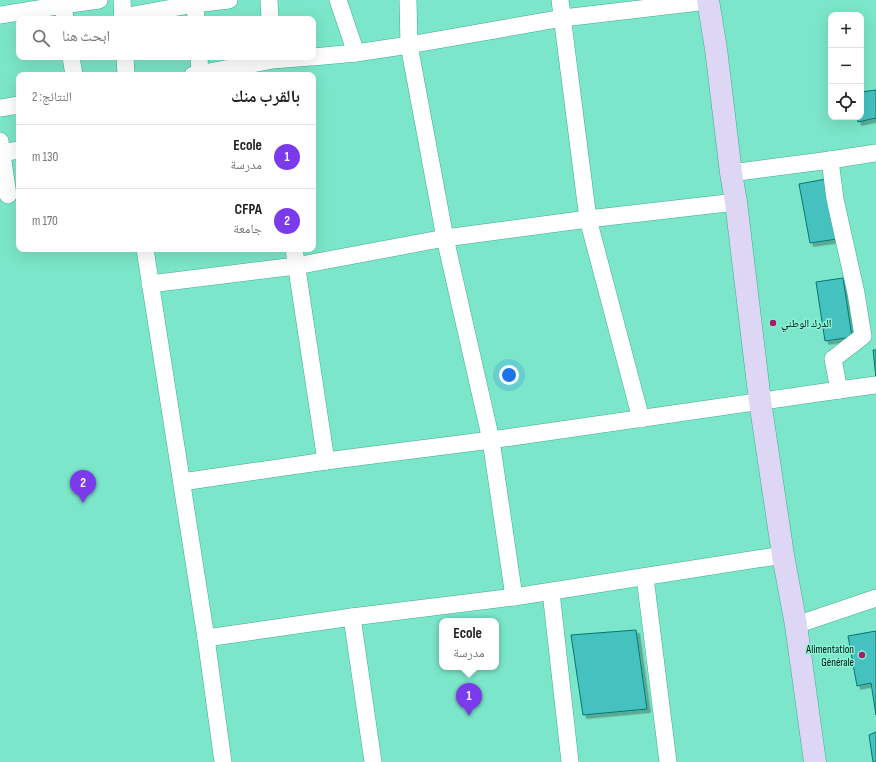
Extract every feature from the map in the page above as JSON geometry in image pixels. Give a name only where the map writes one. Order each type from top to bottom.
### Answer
[{"type":"main road","points":[[708,0],[716,48],[731,174],[736,202],[760,401],[782,555],[796,625],[814,762]]},
{"type":"street","points":[[0,15],[64,12],[99,0]]},
{"type":"street","points":[[122,0],[122,16]]},
{"type":"street","points":[[147,16],[196,12],[228,0]]},
{"type":"street","points":[[269,0],[270,16]]},
{"type":"street","points":[[338,0],[356,53]]},
{"type":"street","points":[[408,0],[409,45],[445,238],[491,440],[514,597]]},
{"type":"street","points":[[560,0],[588,219],[641,419]]},
{"type":"street","points":[[316,57],[356,53],[409,45],[563,18],[708,0]]},
{"type":"street","points":[[72,60],[74,72]]},
{"type":"street","points":[[125,60],[126,72]]},
{"type":"street","points":[[196,72],[198,60]]},
{"type":"street","points":[[212,72],[296,60]]},
{"type":"street","points":[[0,108],[16,105]]},
{"type":"street","points":[[9,195],[1,149],[16,150]]},
{"type":"street","points":[[731,174],[876,153]]},
{"type":"street","points":[[830,160],[835,199],[856,293],[870,334],[833,359],[839,390]]},
{"type":"street","points":[[150,284],[296,266],[445,238],[588,219],[736,202]]},
{"type":"street","points":[[145,252],[206,638],[223,762]]},
{"type":"street","points":[[294,252],[326,461]]},
{"type":"street","points":[[182,482],[876,385]]},
{"type":"street","points":[[206,638],[352,617],[551,592],[782,555]]},
{"type":"street","points":[[645,577],[668,762]]},
{"type":"street","points":[[551,592],[570,762]]},
{"type":"street","points":[[796,625],[876,598]]},
{"type":"street","points":[[352,617],[373,762]]},
{"type":"building","points":[[876,90],[876,118],[858,122],[858,120],[864,120],[864,92]]},
{"type":"building","points":[[826,179],[837,239],[810,243],[799,184]]},
{"type":"building","points":[[843,278],[852,337],[825,341],[816,282]]},
{"type":"building","points":[[873,350],[876,350],[876,378]]},
{"type":"building","points":[[636,630],[647,709],[583,715],[571,635]]},
{"type":"building","points":[[876,631],[876,715],[871,683],[857,686],[848,636]]},
{"type":"building","points":[[876,732],[876,762],[873,762],[869,735]]},
{"type":"place","name":"الدرك الوطني","points":[[773,323]]},
{"type":"place","name":"CFPA","points":[[83,503]]},
{"type":"place","name":"Alimentation Générale","points":[[862,655]]},
{"type":"place","name":"Ecole","points":[[469,716]]}]
